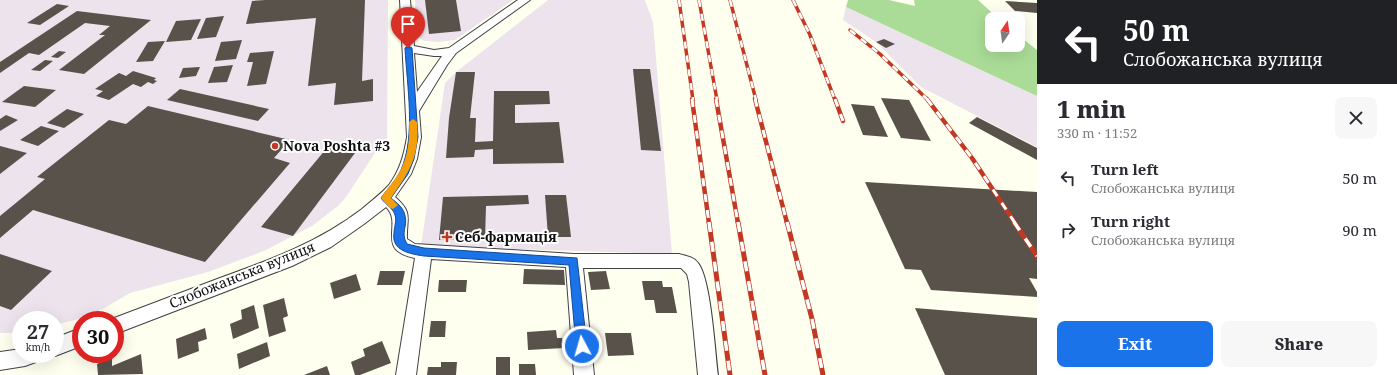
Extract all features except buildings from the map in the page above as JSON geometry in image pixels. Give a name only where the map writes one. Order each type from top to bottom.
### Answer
[{"type":"street","name":"Слобожанська вулиця","points":[[124,323],[286,261],[325,242],[386,198],[404,174],[410,159],[414,137],[405,0]]},
{"type":"street","points":[[412,111],[442,63],[452,51],[525,0]]},
{"type":"street","points":[[408,48],[434,53],[452,51]]},
{"type":"street","points":[[386,198],[397,208],[401,216],[398,237],[403,247],[413,251],[574,261],[679,261],[689,264],[695,270],[698,282],[708,375]]},
{"type":"street","points":[[406,375],[424,252]]},
{"type":"street","points":[[574,261],[584,375]]},
{"type":"street","points":[[0,361],[12,359]]},
{"type":"shaded area","points":[[0,0],[388,0],[387,143],[375,153],[346,197],[338,206],[312,226],[264,251],[208,272],[130,293],[98,311],[72,311],[72,321],[64,323],[64,311],[12,311],[12,333],[0,333]]},
{"type":"shaded area","points":[[415,0],[513,0],[455,40],[439,42],[424,41],[418,37]]},
{"type":"shaded area","points":[[548,0],[645,0],[653,22],[672,254],[421,246],[445,83],[456,72]]},
{"type":"shaded area","points":[[846,7],[1037,96],[1037,147],[921,87],[876,42],[843,20]]},
{"type":"green space","points":[[848,0],[889,0],[915,6],[914,0],[978,0],[991,12],[985,12],[985,52],[1025,52],[1025,41],[1037,50],[1037,96],[846,7]]},
{"type":"railway","points":[[679,0],[693,100]]},
{"type":"railway","points":[[699,0],[717,100]]},
{"type":"railway","points":[[730,0],[756,100]]},
{"type":"railway","points":[[793,0],[810,35],[835,100]]},
{"type":"railway","points":[[850,30],[880,54],[927,99]]},
{"type":"railway","points":[[692,99],[709,223]]},
{"type":"railway","points":[[716,99],[738,223]]},
{"type":"railway","points":[[755,99],[787,223]]},
{"type":"railway","points":[[835,99],[843,121]]},
{"type":"railway","points":[[927,99],[972,158],[1015,223]]},
{"type":"railway","points":[[709,222],[730,375]]},
{"type":"railway","points":[[738,222],[765,375]]},
{"type":"railway","points":[[787,222],[812,319],[823,375]]},
{"type":"railway","points":[[1014,222],[1037,256]]},
{"type":"slow traffic","points":[[393,205],[386,198],[404,174],[410,159],[414,137],[413,122]]},
{"type":"place","name":"Nova Poshta #3","points":[[275,146]]},
{"type":"place","name":"Себ-фармація","points":[[447,237]]},
{"type":"route","points":[[408,48],[414,137],[410,159],[404,174],[386,198],[397,208],[401,216],[398,237],[403,247],[413,251],[424,252],[574,261],[582,346]]}]
